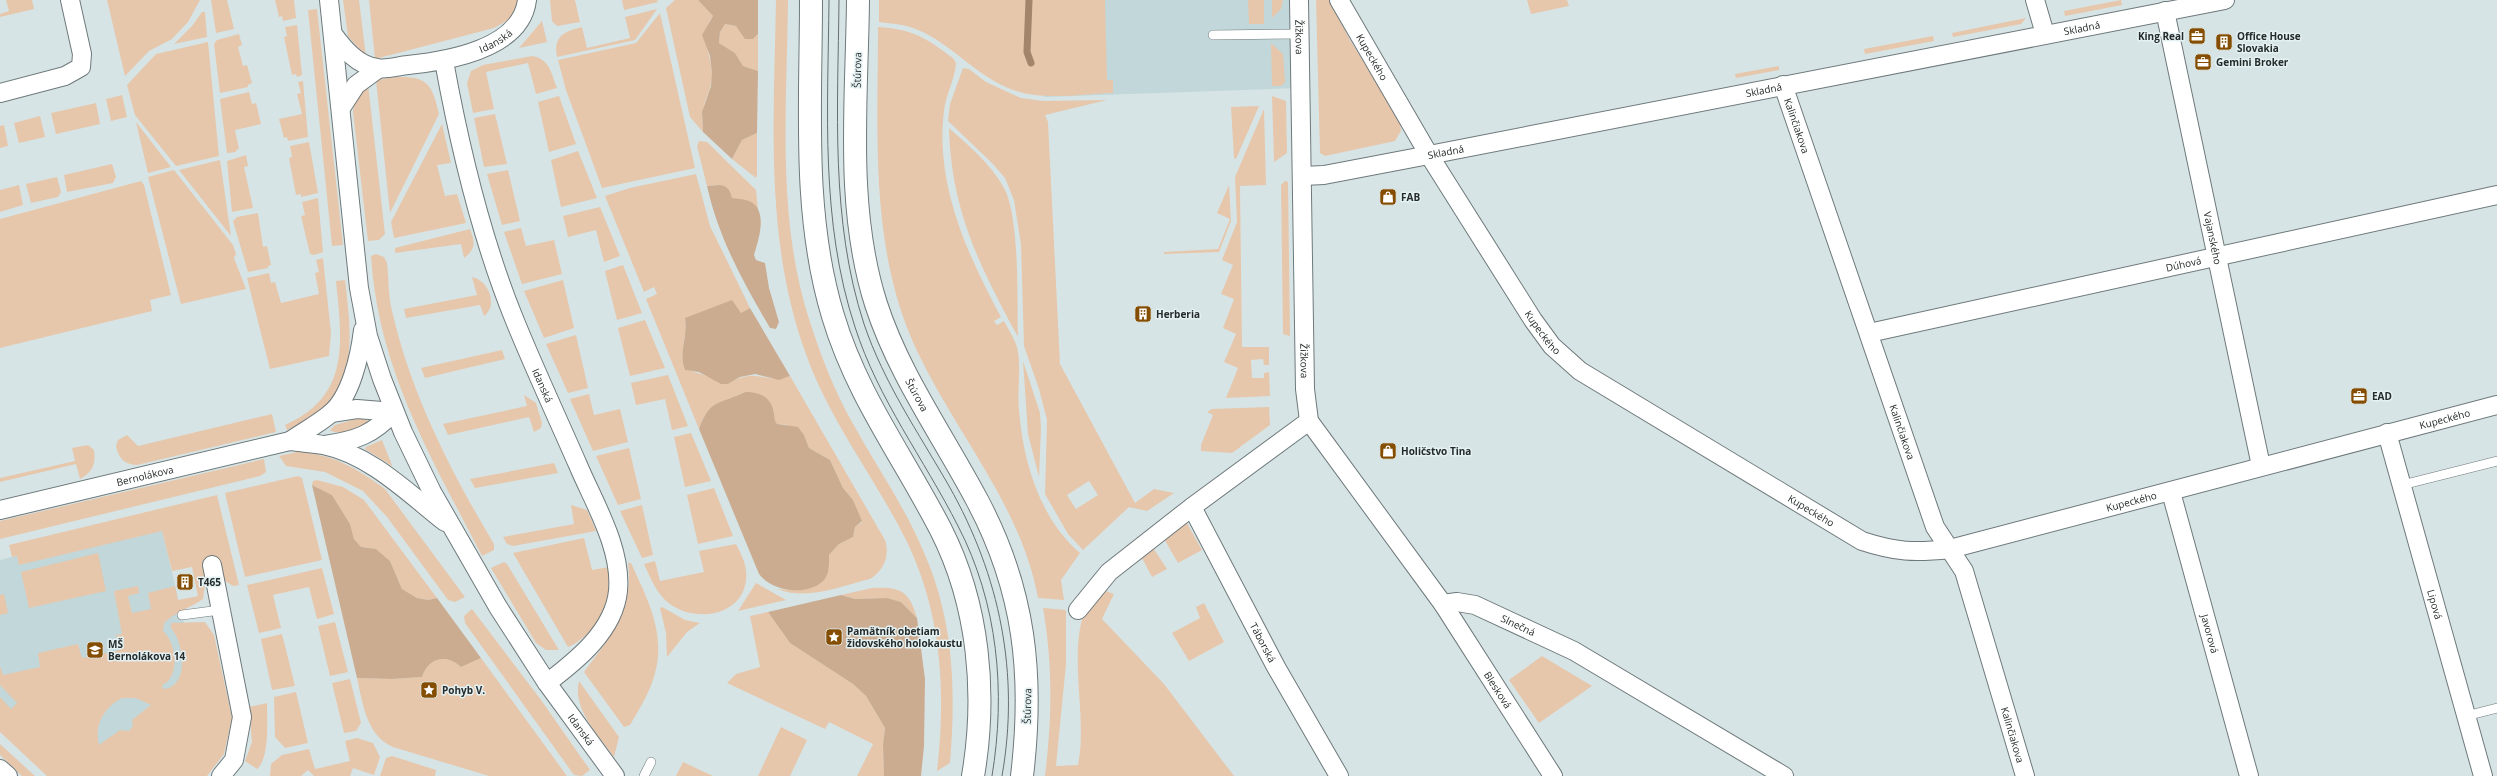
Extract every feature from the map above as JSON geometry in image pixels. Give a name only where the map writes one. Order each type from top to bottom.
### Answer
[{"type":"street","points":[[0,93],[65,76],[81,67],[82,61],[70,0]]},
{"type":"street","name":"Idanská","points":[[329,0],[364,318],[373,353],[394,412],[451,527],[522,647],[614,776]]},
{"type":"street","name":"Idanská","points":[[341,108],[356,85],[378,69],[444,61],[483,48],[500,38],[523,17],[527,0]]},
{"type":"street","points":[[812,0],[811,185],[814,219],[825,286],[844,349],[859,383],[884,433],[941,531],[959,574],[972,626],[979,682],[978,733],[973,776]]},
{"type":"street","name":"Štúrova","points":[[858,0],[858,211],[867,266],[876,301],[898,361],[989,523],[1012,583],[1024,635],[1028,670],[1027,722],[1022,776]]},
{"type":"street","name":"Žižkova","points":[[1299,0],[1303,176],[1305,389],[1309,422]]},
{"type":"street","name":"Kupeckého","points":[[1339,0],[1429,155],[1533,320],[1552,346],[1580,370],[1862,541],[1888,550],[1915,553],[1950,549],[2497,405]]},
{"type":"street","points":[[2035,0],[2045,34]]},
{"type":"street","name":"Skladná","points":[[1303,176],[1324,175],[1429,155],[2225,0]]},
{"type":"street","name":"Vajanského","points":[[2165,11],[2218,255],[2261,466]]},
{"type":"street","points":[[333,34],[355,58],[378,69]]},
{"type":"street","name":"Idanská","points":[[444,61],[455,120],[493,262],[515,321],[607,531],[617,569],[618,592],[606,625],[573,663],[547,683]]},
{"type":"street","name":"Kalinčiakova","points":[[1783,85],[1870,333],[1935,527],[1964,571],[2025,776]]},
{"type":"street","name":"Dúhová","points":[[1870,333],[2497,194]]},
{"type":"street","name":"Bernolákova","points":[[290,442],[332,413],[347,389],[357,365],[364,318]]},
{"type":"street","name":"Bernolákova","points":[[332,413],[357,409],[394,412]]},
{"type":"street","name":"Bernolákova","points":[[324,445],[368,434],[380,426],[394,412]]},
{"type":"street","points":[[1078,610],[1098,582],[1109,572],[1192,507],[1309,422],[1443,604]]},
{"type":"street","name":"Lipová","points":[[2387,433],[2483,776]]},
{"type":"street","name":"Bernolákova","points":[[0,510],[290,442],[324,445],[362,460],[382,472],[451,527]]},
{"type":"street","name":"Javorová","points":[[2171,492],[2248,776]]},
{"type":"street","name":"Táborská","points":[[1192,507],[1276,667],[1339,776]]},
{"type":"street","points":[[212,565],[242,717],[234,760],[221,776]]},
{"type":"street","name":"Slnečná","points":[[1443,604],[1462,602],[1475,605],[1574,651],[1763,771],[1784,776]]},
{"type":"street","name":"Blesková","points":[[1443,604],[1553,776]]},
{"type":"street","points":[[0,769],[8,776]]},
{"type":"lane","points":[[1213,35],[1300,34]]},
{"type":"lane","points":[[2402,486],[2497,461]]},
{"type":"lane","points":[[182,615],[220,610]]},
{"type":"lane","points":[[2466,716],[2497,708]]},
{"type":"lane","points":[[644,776],[651,762]]},
{"type":"shaded area","points":[[6,0],[32,0],[34,9],[0,17],[0,14],[9,11]]},
{"type":"shaded area","points":[[107,0],[200,0],[188,22],[172,39],[149,51],[125,76]]},
{"type":"shaded area","points":[[211,0],[227,0],[234,29],[216,33]]},
{"type":"shaded area","points":[[275,0],[294,0],[296,18],[283,21],[282,16],[279,17]]},
{"type":"shaded area","points":[[343,0],[359,0],[366,57],[348,36]]},
{"type":"shaded area","points":[[369,0],[520,0],[510,19],[494,28],[375,59]]},
{"type":"shaded area","points":[[550,0],[575,0],[580,22],[557,26],[552,21]]},
{"type":"shaded area","points":[[622,0],[657,0],[658,2],[624,10]]},
{"type":"shaded area","points":[[675,0],[698,0],[713,16],[706,31],[706,45],[712,75],[711,84],[702,113],[703,132],[690,117],[666,8]]},
{"type":"shaded area","points":[[698,0],[758,0],[758,34],[753,39],[745,39],[736,26],[725,24],[720,32],[719,43],[735,53],[743,66],[758,71],[757,133],[742,140],[732,159],[703,132],[702,112],[711,86],[712,73],[710,56],[702,35],[713,16]]},
{"type":"shaded area","points":[[776,0],[788,0],[786,162],[792,243],[799,283],[823,360],[845,410],[909,521],[935,580],[942,606],[951,657],[953,710],[950,763],[937,771],[940,741],[941,683],[934,626],[928,597],[919,570],[907,542],[882,496],[828,405],[807,357],[793,314],[784,270],[778,225],[775,180],[774,90]]},
{"type":"shaded area","points":[[879,0],[1105,0],[1107,80],[1113,80],[1113,93],[1050,96],[1013,90],[988,77],[942,43],[930,36],[908,26],[879,22]]},
{"type":"shaded area","points":[[1044,0],[1300,0],[1301,88],[1044,97]]},
{"type":"shaded area","points":[[1248,0],[1264,0],[1264,24],[1249,24]]},
{"type":"shaded area","points":[[1272,0],[1283,0],[1281,9],[1272,18]]},
{"type":"shaded area","points":[[1316,0],[1329,0],[1350,40],[1400,120],[1401,131],[1395,141],[1325,156],[1320,153]]},
{"type":"shaded area","points":[[1527,0],[1567,0],[1569,6],[1531,14]]},
{"type":"shaded area","points":[[2121,0],[2122,5],[2065,16],[2064,11]]},
{"type":"shaded area","points":[[317,9],[343,245],[332,246],[308,10]]},
{"type":"shaded area","points":[[657,9],[635,40],[557,57],[556,50],[558,40],[565,33],[582,27],[587,48],[630,38],[625,17]]},
{"type":"shaded area","points":[[202,12],[205,12],[207,37],[174,44],[192,26]]},
{"type":"shaded area","points":[[660,13],[695,168],[602,188],[566,90],[558,60],[636,43]]},
{"type":"shaded area","points":[[2026,18],[2021,24],[1953,37],[1952,33]]},
{"type":"shaded area","points":[[542,21],[547,42],[519,48]]},
{"type":"shaded area","points":[[725,24],[736,26],[742,33],[753,39],[758,34],[758,71],[743,66],[735,53],[719,43],[720,32]]},
{"type":"shaded area","points":[[297,25],[302,75],[297,77],[296,74],[292,75],[284,37],[287,36],[285,27]]},
{"type":"shaded area","points":[[878,27],[910,32],[927,40],[953,58],[956,63],[945,105],[942,138],[944,165],[949,192],[956,218],[976,268],[1001,317],[994,321],[997,325],[1004,321],[1017,348],[1019,359],[1019,403],[1021,430],[1036,488],[1044,507],[1054,524],[1080,553],[1061,580],[1064,600],[1038,598],[1030,564],[1018,532],[1003,502],[918,353],[902,314],[891,274],[884,234],[880,193],[877,110]]},
{"type":"shaded area","points":[[239,34],[242,45],[238,47],[243,66],[247,65],[252,83],[248,85],[248,87],[220,93],[214,44],[217,40]]},
{"type":"shaded area","points":[[1933,36],[1934,41],[1865,54],[1864,49]]},
{"type":"shaded area","points":[[208,42],[219,156],[176,166],[135,115],[127,85],[156,54]]},
{"type":"shaded area","points":[[1271,43],[1283,54],[1285,82],[1281,86],[1272,86]]},
{"type":"shaded area","points":[[532,56],[543,60],[546,63],[557,88],[536,94],[528,63],[486,72],[494,109],[473,113],[467,83],[471,71],[483,65]]},
{"type":"shaded area","points":[[1779,66],[1779,70],[1736,78],[1735,74]]},
{"type":"shaded area","points":[[963,68],[969,69],[986,82],[1021,98],[1043,101],[1107,100],[1045,115],[1048,122],[1060,364],[1135,503],[1154,489],[1174,493],[1147,511],[1129,507],[1083,550],[1068,534],[1045,494],[1047,420],[1039,389],[1024,346],[1021,245],[1014,200],[1005,178],[993,164],[948,121],[950,104]],"holes":[[[1089,481],[1098,495],[1076,509],[1067,495]]]},
{"type":"shaded area","points":[[396,77],[415,78],[422,80],[427,84],[434,95],[439,114],[390,213],[376,80]]},
{"type":"shaded area","points":[[303,81],[308,137],[288,141],[287,137],[284,138],[279,119],[302,114],[297,94],[301,93],[298,82]]},
{"type":"shaded area","points":[[368,84],[385,234],[379,240],[368,241],[353,112],[354,102]]},
{"type":"shaded area","points":[[249,92],[252,104],[256,103],[261,124],[235,130],[239,149],[236,150],[236,152],[227,153],[220,99]]},
{"type":"shaded area","points":[[122,95],[127,117],[111,121],[106,99]]},
{"type":"shaded area","points":[[559,96],[576,144],[549,152],[538,102]]},
{"type":"shaded area","points":[[1272,96],[1286,101],[1287,153],[1274,162]]},
{"type":"shaded area","points":[[96,103],[100,124],[56,134],[51,113]]},
{"type":"shaded area","points":[[1259,106],[1236,159],[1234,158],[1231,107]]},
{"type":"shaded area","points":[[1264,109],[1266,185],[1240,186],[1242,347],[1269,347],[1269,365],[1264,365],[1263,359],[1251,360],[1252,378],[1264,378],[1264,373],[1269,372],[1270,396],[1226,398],[1238,368],[1224,362],[1236,334],[1223,328],[1234,299],[1221,294],[1233,265],[1222,260],[1237,222],[1235,177]]},
{"type":"shaded area","points":[[495,114],[507,164],[484,167],[474,118]]},
{"type":"shaded area","points":[[40,116],[45,137],[19,143],[14,123]]},
{"type":"shaded area","points":[[136,122],[171,167],[148,173]]},
{"type":"shaded area","points":[[442,124],[451,163],[437,165],[445,196],[457,194],[466,223],[394,238],[391,222]]},
{"type":"shaded area","points":[[4,125],[8,146],[0,148],[0,126]]},
{"type":"shaded area","points":[[949,128],[993,171],[1004,188],[1009,201],[1013,219],[1017,260],[1018,337],[991,286],[970,237],[955,185]]},
{"type":"shaded area","points":[[757,133],[756,178],[732,159],[742,140]]},
{"type":"shaded area","points":[[699,141],[707,142],[756,190],[758,210],[754,204],[732,198],[719,185],[707,186],[697,146]]},
{"type":"shaded area","points":[[309,142],[318,193],[301,197],[301,194],[296,195],[289,158],[292,157],[290,146]]},
{"type":"shaded area","points":[[578,151],[597,198],[561,207],[551,160]]},
{"type":"shaded area","points":[[246,155],[248,166],[244,167],[253,208],[232,212],[227,161]]},
{"type":"shaded area","points":[[220,160],[231,236],[179,170]]},
{"type":"shaded area","points":[[112,164],[116,177],[113,183],[67,192],[64,175]]},
{"type":"shaded area","points":[[174,170],[233,245],[236,254],[234,258],[246,289],[181,304],[148,177]]},
{"type":"shaded area","points":[[508,170],[520,221],[502,225],[487,174]]},
{"type":"shaded area","points":[[696,174],[710,226],[750,308],[741,313],[685,318],[686,325],[682,357],[685,370],[696,372],[728,384],[747,376],[774,379],[790,376],[885,540],[887,552],[885,562],[879,571],[870,579],[812,593],[788,592],[777,589],[791,590],[829,569],[829,555],[839,544],[853,537],[855,527],[862,522],[853,500],[843,488],[830,460],[809,448],[804,435],[787,425],[777,424],[773,418],[774,410],[745,392],[722,401],[712,407],[707,412],[699,429],[646,299],[657,294],[654,287],[644,292],[605,196],[630,188]]},
{"type":"shaded area","points":[[57,177],[61,192],[58,197],[31,203],[26,184]]},
{"type":"shaded area","points":[[141,181],[144,185],[171,295],[150,300],[152,311],[0,348],[0,219]]},
{"type":"shaded area","points":[[1285,181],[1288,182],[1290,336],[1283,334],[1281,185]]},
{"type":"shaded area","points":[[19,185],[23,205],[0,212],[0,190]]},
{"type":"shaded area","points":[[1229,185],[1231,221],[1219,252],[1164,254],[1164,252],[1218,249],[1230,219],[1217,213]]},
{"type":"shaded area","points":[[707,186],[725,186],[728,189],[732,198],[749,201],[758,209],[761,222],[758,243],[754,255],[756,260],[765,263],[769,288],[779,322],[776,329],[770,328],[750,294],[725,242]]},
{"type":"shaded area","points":[[318,198],[323,252],[314,255],[310,254],[301,216],[305,215],[302,202]]},
{"type":"shaded area","points":[[600,207],[620,256],[604,262],[596,230],[568,237],[563,216]]},
{"type":"shaded area","points":[[258,213],[263,247],[267,246],[271,265],[268,266],[268,268],[248,272],[233,221],[237,217]]},
{"type":"shaded area","points":[[521,228],[526,246],[554,240],[562,274],[522,284],[504,232]]},
{"type":"shaded area","points":[[470,229],[473,238],[473,245],[471,252],[464,258],[461,244],[395,253],[395,248]]},
{"type":"shaded area","points":[[376,254],[384,257],[387,263],[392,311],[400,342],[421,402],[448,461],[494,544],[494,550],[482,556],[426,447],[396,374],[384,337],[376,297],[371,256]]},
{"type":"shaded area","points":[[323,258],[331,333],[329,356],[270,369],[247,278],[269,273],[271,283],[275,282],[281,303],[319,294],[315,273],[319,272],[316,260]]},
{"type":"shaded area","points":[[623,265],[642,313],[617,320],[605,271]]},
{"type":"shaded area","points":[[472,277],[483,283],[490,294],[491,306],[484,316],[480,305],[406,318],[404,309],[477,295]]},
{"type":"shaded area","points":[[345,280],[348,304],[349,349],[346,368],[339,387],[328,403],[310,418],[287,430],[285,425],[306,413],[322,399],[332,383],[338,365],[340,345],[340,325],[336,281]]},
{"type":"shaded area","points":[[563,280],[574,328],[544,338],[524,291]]},
{"type":"shaded area","points":[[732,300],[741,313],[750,308],[790,376],[779,380],[755,374],[740,377],[728,384],[721,384],[699,372],[685,370],[682,358],[686,325],[685,318]]},
{"type":"shaded area","points":[[645,320],[665,368],[630,376],[618,328]]},
{"type":"shaded area","points":[[576,335],[588,388],[568,393],[546,344]]},
{"type":"shaded area","points":[[502,350],[505,359],[425,378],[421,368]]},
{"type":"shaded area","points":[[1023,361],[1040,413],[1041,429],[1039,477],[1028,434]]},
{"type":"shaded area","points":[[668,375],[688,426],[672,430],[665,399],[636,405],[631,383]]},
{"type":"shaded area","points":[[745,392],[766,397],[774,411],[777,424],[798,427],[804,435],[809,448],[830,460],[843,488],[853,500],[862,521],[855,527],[853,537],[839,544],[829,555],[829,568],[823,581],[808,589],[790,590],[780,588],[772,585],[759,574],[699,429],[707,412],[712,407],[722,401]]},
{"type":"shaded area","points":[[589,394],[594,415],[620,409],[628,442],[593,451],[570,399]]},
{"type":"shaded area","points":[[524,395],[536,403],[542,423],[541,428],[534,432],[529,417],[448,435],[443,424],[527,406]]},
{"type":"shaded area","points":[[1269,407],[1270,425],[1232,453],[1201,451],[1201,445],[1213,415],[1207,412],[1212,409]]},
{"type":"shaded area","points":[[272,414],[276,432],[137,465],[125,462],[119,454],[116,446],[118,440],[127,435],[138,446]]},
{"type":"shaded area","points":[[356,419],[366,419],[369,422],[361,427],[344,432],[339,433],[330,430],[335,425]]},
{"type":"shaded area","points":[[691,433],[711,481],[685,487],[674,437]]},
{"type":"shaded area","points":[[382,440],[392,466],[365,449],[366,447]]},
{"type":"shaded area","points":[[88,445],[94,450],[94,463],[91,470],[80,479],[76,464],[0,482],[0,478],[75,461],[72,448]]},
{"type":"shaded area","points":[[629,448],[641,499],[618,505],[596,456]]},
{"type":"shaded area","points":[[297,452],[321,455],[344,463],[385,489],[465,597],[455,602],[448,600],[387,517],[363,491],[325,472],[286,466],[279,456]]},
{"type":"shaded area","points":[[264,459],[266,472],[260,476],[0,539],[0,521]]},
{"type":"shaded area","points":[[554,463],[558,473],[475,488],[470,479]]},
{"type":"shaded area","points":[[298,476],[302,478],[322,560],[245,577],[225,493]]},
{"type":"shaded area","points":[[317,480],[343,487],[364,500],[437,598],[428,600],[417,598],[402,589],[390,561],[376,549],[361,547],[354,539],[350,524],[332,495],[312,485],[313,481]]},
{"type":"shaded area","points":[[312,485],[332,495],[350,524],[354,539],[361,547],[376,549],[390,561],[402,589],[417,598],[428,600],[437,598],[481,658],[461,667],[449,660],[438,660],[429,665],[422,677],[392,679],[357,678]]},
{"type":"shaded area","points":[[714,488],[733,536],[698,544],[687,495]]},
{"type":"shaded area","points":[[217,495],[239,585],[233,586],[222,579],[206,577],[203,599],[168,619],[164,623],[163,631],[171,643],[174,667],[172,675],[168,681],[162,685],[163,689],[172,687],[181,673],[182,663],[179,643],[171,628],[171,623],[205,622],[214,635],[232,718],[224,754],[207,776],[47,776],[0,732],[0,697],[11,709],[17,703],[0,685],[0,666],[3,675],[40,667],[38,653],[78,644],[82,658],[120,650],[116,635],[122,634],[114,591],[138,586],[139,593],[128,596],[132,613],[151,609],[148,593],[175,586],[178,600],[198,596],[192,567],[172,571],[162,531],[19,565],[17,556],[12,557],[9,545]],"holes":[[[122,698],[136,698],[151,705],[132,720],[133,726],[129,731],[120,730],[99,745],[99,724],[105,712],[110,706]]]},
{"type":"shaded area","points":[[571,505],[587,510],[596,531],[513,546],[507,544],[503,537],[574,524]]},
{"type":"shaded area","points":[[642,505],[653,555],[642,558],[620,511]]},
{"type":"shaded area","name":"MŠ Bernolákova 14","points":[[159,518],[197,678],[79,776],[0,722],[0,560]]},
{"type":"shaded area","points":[[1184,518],[1202,550],[1178,563],[1163,537]]},
{"type":"shaded area","points":[[584,538],[592,570],[609,567],[609,591],[602,614],[595,624],[579,641],[568,647],[513,553]]},
{"type":"shaded area","points":[[736,544],[746,570],[745,586],[739,598],[730,607],[717,612],[704,614],[689,613],[676,608],[661,595],[653,583],[644,564],[655,561],[660,581],[704,572],[699,551]]},
{"type":"shaded area","points":[[1152,546],[1167,569],[1152,577],[1142,558]]},
{"type":"shaded area","points":[[98,553],[106,591],[29,608],[21,572]]},
{"type":"shaded area","points":[[504,562],[507,564],[559,650],[546,650],[536,643],[491,568]]},
{"type":"shaded area","points":[[628,563],[631,563],[648,601],[656,627],[658,655],[656,669],[649,691],[630,725],[624,727],[584,672],[603,647],[624,609],[629,580]]},
{"type":"shaded area","points":[[322,568],[334,614],[317,619],[309,587],[273,595],[281,628],[259,633],[247,585]]},
{"type":"shaded area","points":[[756,583],[786,600],[738,611]]},
{"type":"shaded area","points":[[872,588],[890,588],[902,592],[911,601],[917,618],[901,602],[887,598],[855,599],[841,595]]},
{"type":"shaded area","points":[[1103,590],[1114,594],[1102,619],[1164,684],[1234,776],[1045,776],[1050,713],[1050,671],[1049,650],[1043,608],[1066,610],[1066,664],[1056,766],[1078,765],[1081,726],[1078,644],[1081,625],[1087,605]]},
{"type":"shaded area","points":[[4,594],[8,613],[0,615],[0,595]]},
{"type":"shaded area","points":[[841,595],[855,599],[887,598],[901,602],[917,618],[925,679],[924,746],[921,776],[884,776],[883,745],[885,728],[866,696],[853,684],[790,643],[768,612]]},
{"type":"shaded area","points":[[1204,603],[1224,642],[1189,661],[1172,633],[1200,618],[1196,607]]},
{"type":"shaded area","points":[[662,607],[685,620],[700,623],[687,632],[667,657],[666,633],[660,608]]},
{"type":"shaded area","points":[[472,609],[541,700],[590,770],[582,776],[574,775],[465,623],[464,616]]},
{"type":"shaded area","points":[[768,612],[790,643],[853,684],[866,696],[885,728],[883,745],[884,776],[857,776],[873,744],[829,722],[825,729],[727,683],[736,674],[760,667],[750,616]]},
{"type":"shaded area","points":[[335,622],[348,672],[330,676],[318,626]]},
{"type":"shaded area","points":[[282,634],[295,686],[272,690],[261,639]]},
{"type":"shaded area","points":[[1542,656],[1592,686],[1539,723],[1509,680]]},
{"type":"shaded area","points":[[481,658],[567,776],[489,776],[393,747],[384,742],[371,727],[364,708],[357,678],[392,679],[422,677],[429,665],[438,660],[449,660],[461,667]]},
{"type":"shaded area","points":[[350,679],[361,723],[356,731],[344,733],[332,683]]},
{"type":"shaded area","points":[[579,681],[619,737],[614,757],[594,731],[583,712],[579,702]]},
{"type":"shaded area","points":[[296,692],[308,743],[285,748],[275,737],[274,697]]},
{"type":"shaded area","points":[[267,703],[266,748],[261,764],[257,769],[245,761],[252,742],[249,707]]},
{"type":"shaded area","points":[[781,727],[807,740],[790,776],[758,776]]},
{"type":"shaded area","points":[[357,738],[373,743],[380,757],[374,775],[353,768],[350,776],[314,776],[308,770],[301,776],[270,776],[271,764],[282,755],[309,749],[315,769],[350,761],[345,741]]},
{"type":"shaded area","points":[[0,744],[35,776],[22,776],[0,755]]},
{"type":"shaded area","points":[[392,756],[436,770],[435,776],[380,776],[386,758]]},
{"type":"shaded area","points":[[683,762],[713,776],[676,776]]},
{"type":"waterway","points":[[1029,0],[1027,52],[1031,63]]},
{"type":"tram line","points":[[829,0],[828,165],[836,247],[844,287],[855,327],[876,379],[958,526],[972,555],[982,586],[990,617],[998,680],[998,712],[992,776]]},
{"type":"tram line","points":[[839,0],[838,164],[846,245],[853,285],[864,324],[881,367],[902,407],[949,486],[967,520],[993,590],[1007,663],[1007,738],[1002,776]]},
{"type":"place","name":"King Real","points":[[2197,36]]},
{"type":"place","name":"Office House Slovakia","points":[[2224,42]]},
{"type":"place","name":"Gemini Broker","points":[[2203,62]]},
{"type":"place","name":"FAB","points":[[1388,197]]},
{"type":"place","name":"Herberia","points":[[1143,314]]},
{"type":"place","name":"EAD","points":[[2359,396]]},
{"type":"place","name":"Holičstvo Tina","points":[[1388,451]]},
{"type":"place","name":"T465","points":[[185,582]]},
{"type":"place","name":"Pamätník obetiam židovského holokaustu","points":[[834,637]]},
{"type":"place","name":"MŠ Bernolákova 14","points":[[95,650]]},
{"type":"place","name":"Pohyb V.","points":[[429,690]]}]
